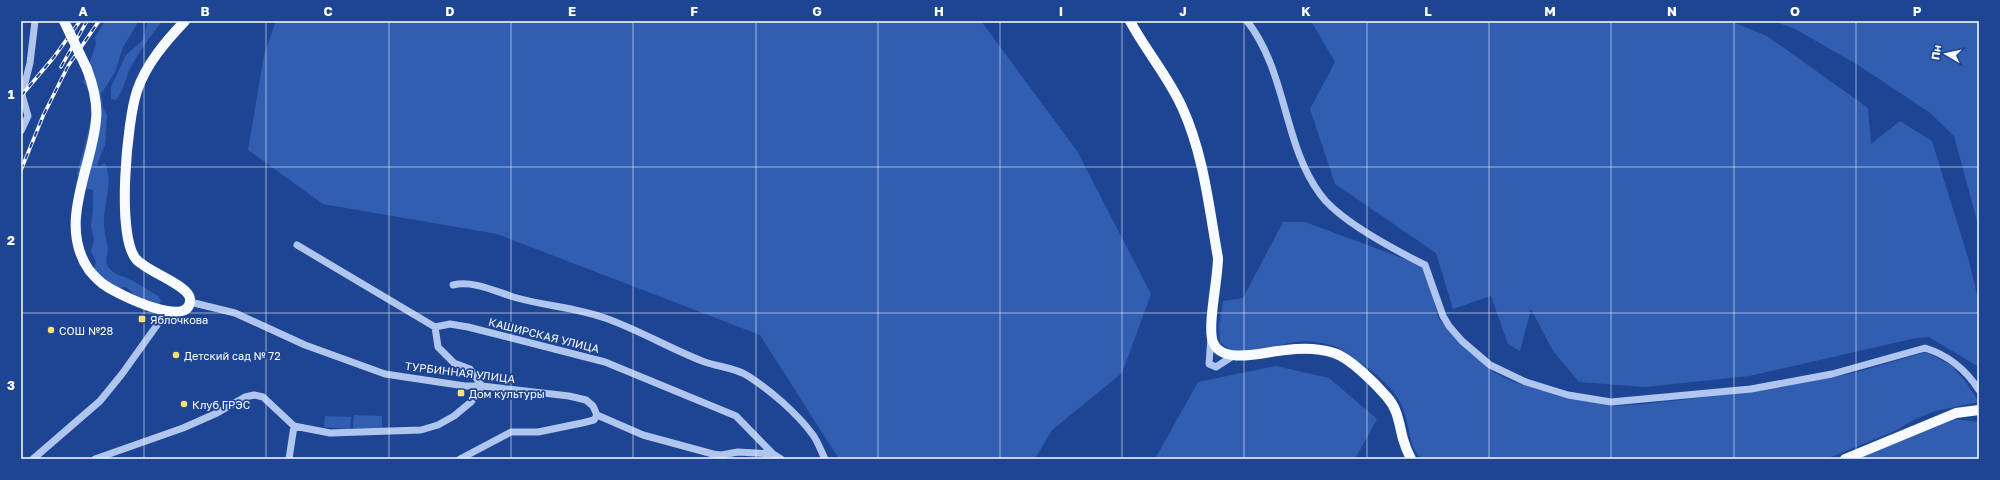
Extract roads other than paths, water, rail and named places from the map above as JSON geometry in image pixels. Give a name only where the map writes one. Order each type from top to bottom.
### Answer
[{"type":"main road","points":[[64,21],[93,84],[96,102],[97,118],[77,207],[78,243],[88,268],[97,280],[105,286],[150,307],[167,311],[183,312],[190,302],[189,295],[183,287],[150,271],[135,258],[128,239],[126,162],[129,128],[137,91],[156,56],[168,39],[185,21]]},
{"type":"main road","points":[[1130,21],[1170,82],[1192,130],[1201,161],[1218,258],[1218,275],[1210,329],[1216,348],[1220,352],[1232,356],[1286,350],[1317,350],[1336,353],[1365,374],[1389,399],[1399,418],[1403,441],[1411,459]]},
{"type":"main road","points":[[1846,459],[1956,413],[1979,410]]},
{"type":"street","points":[[1247,21],[1262,45],[1272,66],[1301,156],[1312,182],[1320,195],[1340,215],[1402,253],[1425,265],[1436,292],[1439,308],[1448,326],[1490,365],[1526,382],[1568,395],[1611,402],[1751,389],[1832,374],[1925,348],[1940,352],[1960,367],[1979,390]]},
{"type":"street","points":[[21,131],[28,116],[22,95],[30,63],[35,22]]},
{"type":"street","points":[[95,459],[183,428],[217,413],[245,397],[254,395],[263,397],[294,426],[330,433],[421,430],[438,425],[454,416],[471,402],[482,386],[470,369],[454,363],[438,347],[434,327],[297,245]]},
{"type":"street","points":[[452,284],[461,283],[476,285],[543,305],[580,310],[635,329],[671,349],[707,363],[739,370],[780,400],[813,435],[825,459]]},
{"type":"street","name":"ТУРБИННАЯ УЛИЦА","points":[[190,302],[235,312],[305,345],[384,374],[465,386],[482,386],[569,396],[586,400],[593,406],[597,415],[643,435],[713,454],[721,455],[738,452],[773,454]]},
{"type":"street","points":[[33,459],[100,402],[167,311]]},
{"type":"street","name":"КАШИРСКАЯ УЛИЦА","points":[[434,327],[450,324],[468,327],[605,362],[736,416],[773,454],[782,459]]},
{"type":"street","points":[[1211,336],[1209,364],[1216,367],[1232,356]]},
{"type":"street","points":[[460,459],[511,432],[538,432],[594,420],[597,415]]},
{"type":"street","points":[[289,459],[294,426]]},
{"type":"railway","points":[[21,96],[54,57],[80,21]]},
{"type":"railway","points":[[61,67],[87,21]]},
{"type":"railway","points":[[21,170],[43,116],[68,66],[99,21]]},
{"type":"place","name":"Яблочкова","points":[[142,319]]},
{"type":"place","name":"СОШ №28","points":[[51,330]]},
{"type":"place","name":"Детский сад № 72","points":[[176,355]]},
{"type":"place","name":"Дом культуры","points":[[461,393]]},
{"type":"place","name":"Клуб ГРЭС","points":[[184,404]]}]
